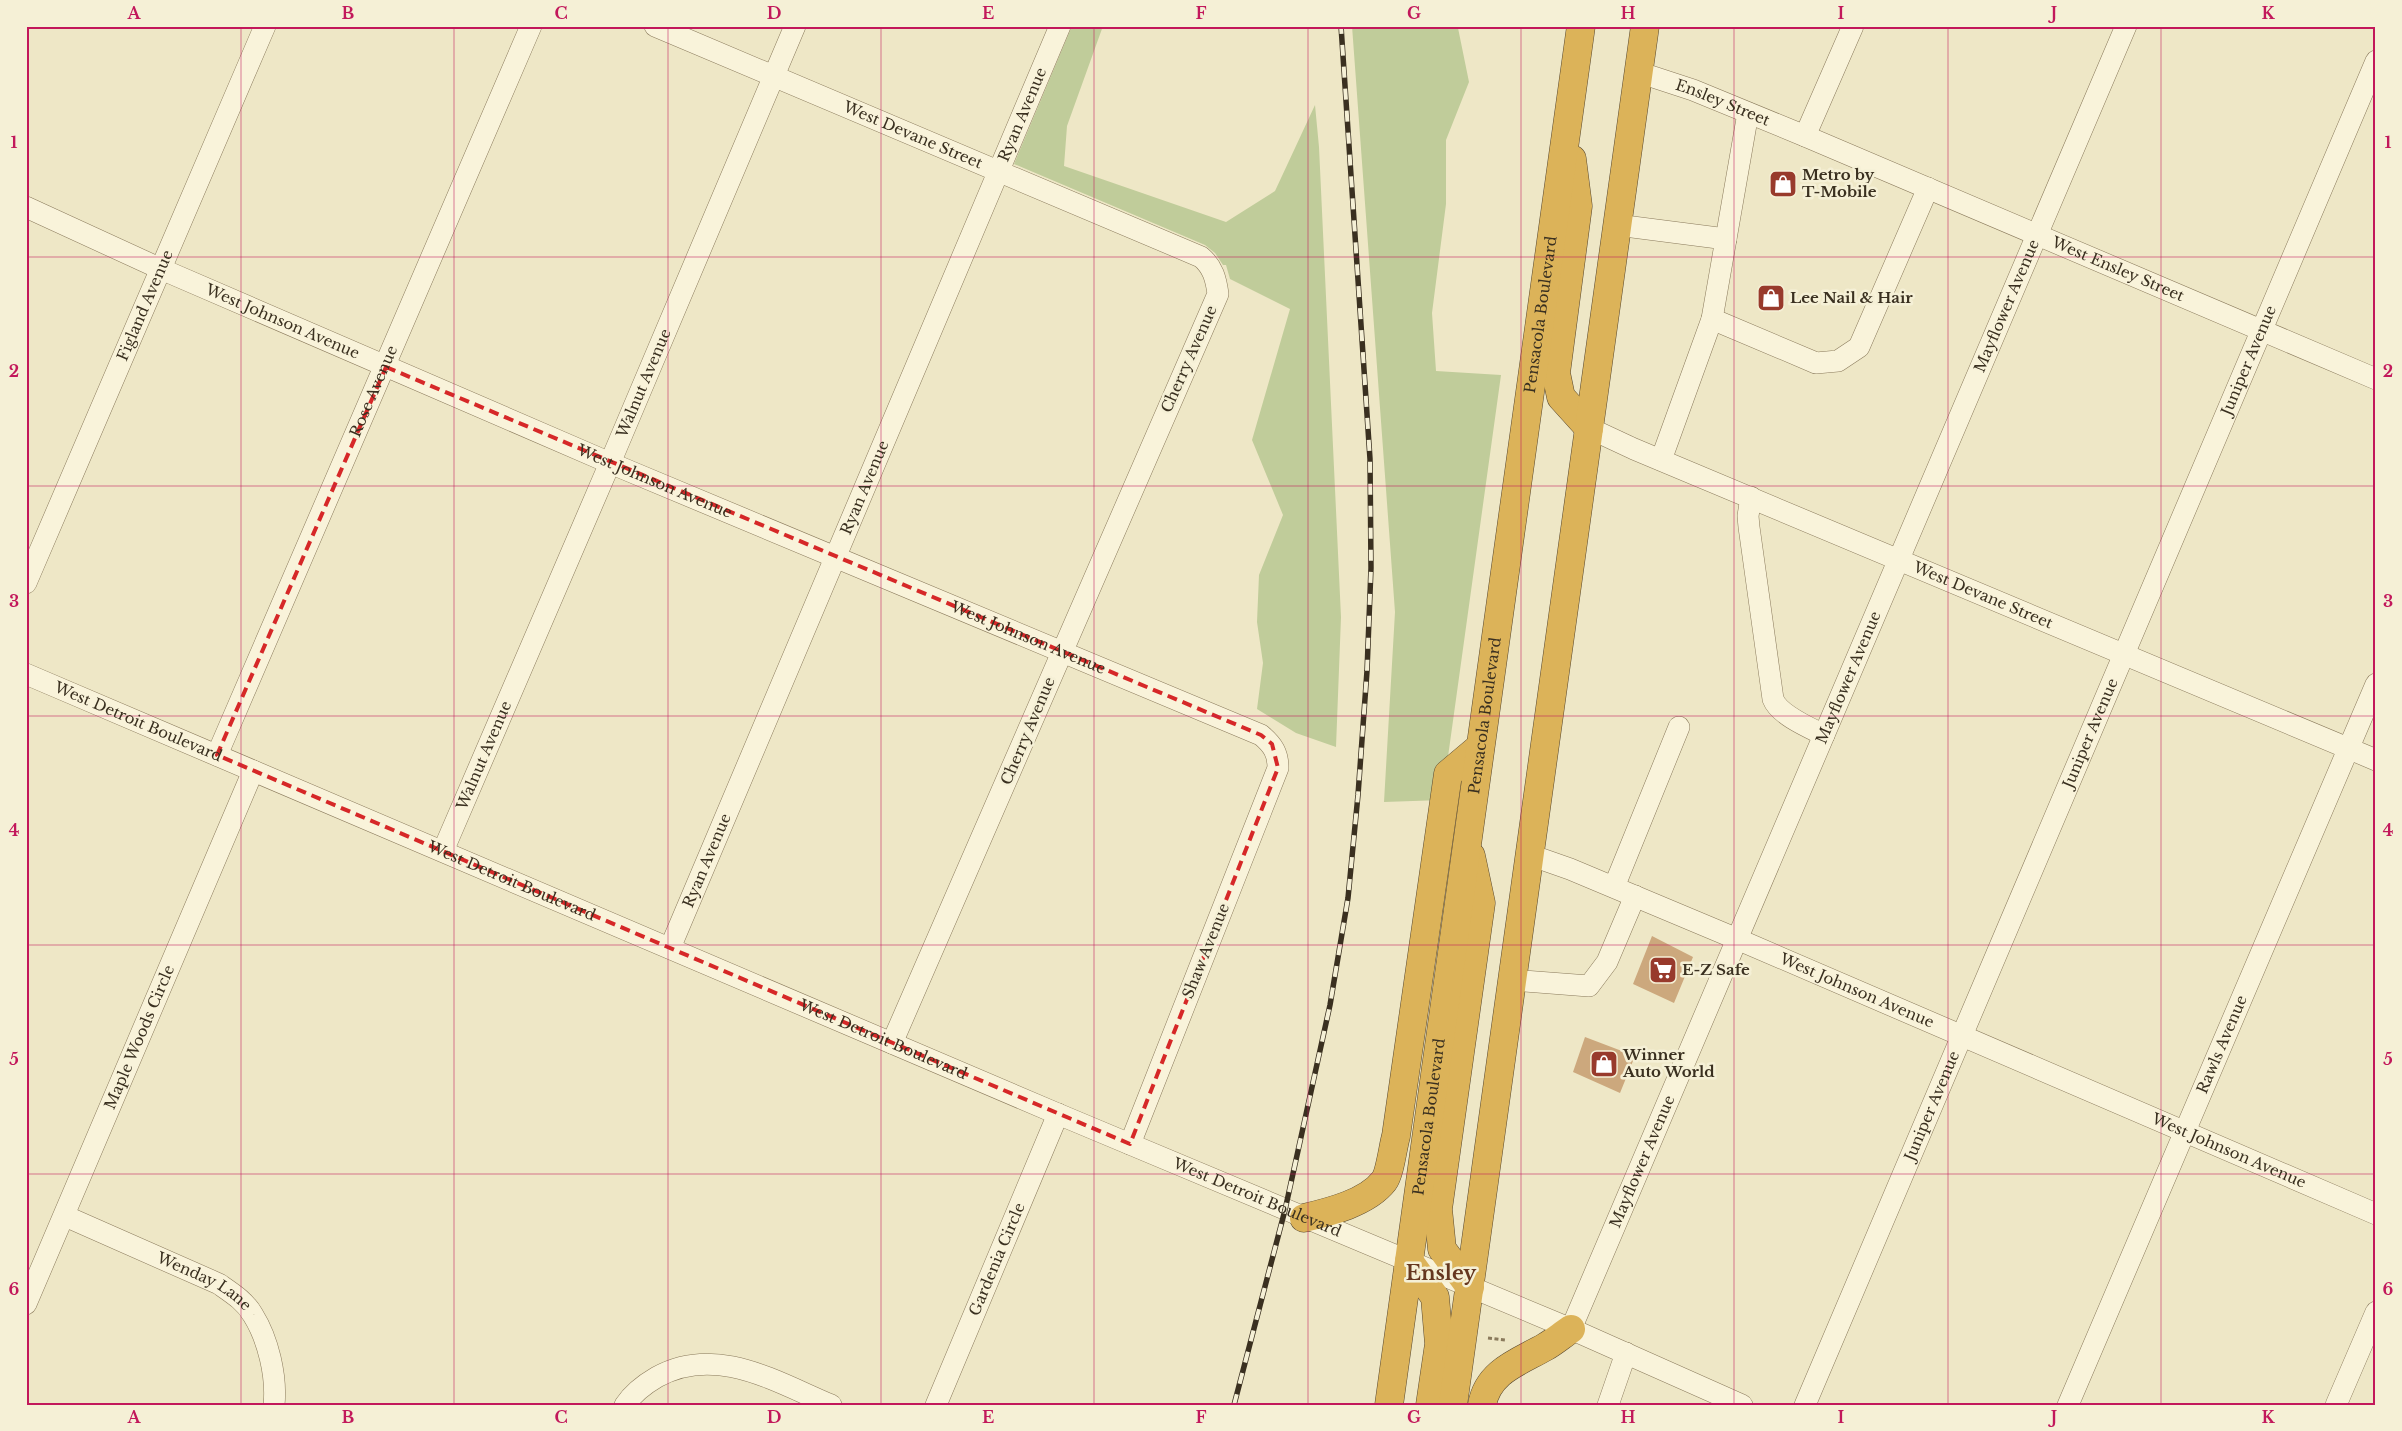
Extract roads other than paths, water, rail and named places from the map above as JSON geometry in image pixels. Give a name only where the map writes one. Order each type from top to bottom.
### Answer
[{"type":"highway","name":"Pensacola Boulevard","points":[[1389,1405],[1581,26]]},
{"type":"highway","points":[[1453,1405],[1645,26]]},
{"type":"highway","points":[[1568,123],[1578,206],[1556,373],[1561,398],[1589,428]]},
{"type":"highway","points":[[1304,1218],[1333,1211],[1361,1199],[1384,1180],[1396,1136],[1448,774],[1480,747]]},
{"type":"highway","points":[[1467,838],[1481,903],[1438,1209],[1442,1249],[1470,1286]]},
{"type":"highway","points":[[1409,1261],[1435,1297],[1439,1344],[1430,1405]]},
{"type":"highway","points":[[1482,1405],[1496,1375],[1571,1329]]},
{"type":"street","name":"Figland Avenue","points":[[26,583],[266,26]]},
{"type":"street","name":"Rose Avenue","points":[[217,756],[386,367],[531,26]]},
{"type":"street","name":"West Devane Street","points":[[655,26],[1200,257],[1208,263],[1216,279]]},
{"type":"street","name":"Walnut Avenue","points":[[443,851],[795,26]]},
{"type":"street","name":"Ryan Avenue","points":[[670,948],[1060,26]]},
{"type":"street","points":[[1805,136],[1853,26]]},
{"type":"street","name":"Mayflower Avenue","points":[[1571,1329],[2126,26]]},
{"type":"street","name":"Juniper Avenue","points":[[1805,1405],[2376,61]]},
{"type":"street","name":"Ensley Street","points":[[1638,72],[1693,90],[1805,136]]},
{"type":"street","points":[[1661,460],[1712,319],[1748,113]]},
{"type":"street","name":"West Ensley Street","points":[[1805,136],[2037,233],[2376,379]]},
{"type":"street","points":[[1712,319],[1816,363],[1838,361],[1858,347],[1928,188]]},
{"type":"street","name":"West Johnson Avenue","points":[[26,207],[161,269],[610,463],[1261,735],[1272,744],[1278,757]]},
{"type":"street","points":[[1617,226],[1726,239]]},
{"type":"street","name":"Cherry Avenue","points":[[892,1044],[1218,294],[1216,279]]},
{"type":"street","name":"West Devane Street","points":[[1589,428],[1751,498],[2376,760]]},
{"type":"street","points":[[1751,498],[1748,522],[1773,699],[1775,705],[1824,735]]},
{"type":"street","name":"West Detroit Boulevard","points":[[26,674],[892,1044],[1571,1329],[1742,1405]]},
{"type":"street","name":"Rawls Avenue","points":[[2068,1405],[2376,684]]},
{"type":"street","points":[[1614,887],[1679,727]]},
{"type":"street","name":"Shaw Avenue","points":[[1130,1144],[1278,768],[1278,757]]},
{"type":"street","name":"Maple Woods Circle","points":[[26,1304],[253,771]]},
{"type":"street","name":"West Johnson Avenue","points":[[1530,855],[1614,887],[1737,939],[2376,1214]]},
{"type":"street","points":[[1512,980],[1589,986],[1607,962],[1635,896]]},
{"type":"street","name":"Gardenia Circle","points":[[936,1405],[1058,1114]]},
{"type":"street","name":"Wenday Lane","points":[[65,1216],[219,1284],[237,1296],[253,1314],[263,1334],[271,1366],[274,1405]]},
{"type":"street","points":[[2336,1405],[2376,1312]]},
{"type":"street","points":[[1608,1405],[1626,1353]]},
{"type":"street","points":[[625,1405],[647,1383],[666,1372],[687,1365],[712,1363],[738,1366],[831,1405]]},
{"type":"railway","points":[[1234,1405],[1285,1210],[1330,1005],[1348,898],[1358,795],[1367,671],[1371,568],[1370,459],[1341,26]]},
{"type":"place","name":"Metro by T-Mobile","points":[[1783,184]]},
{"type":"place","name":"Lee Nail & Hair","points":[[1771,298]]},
{"type":"place","name":"E-Z Safe","points":[[1663,970]]},
{"type":"place","name":"Winner Auto World","points":[[1604,1064]]},
{"type":"district","name":"Ensley","points":[[1441,1273]]}]
